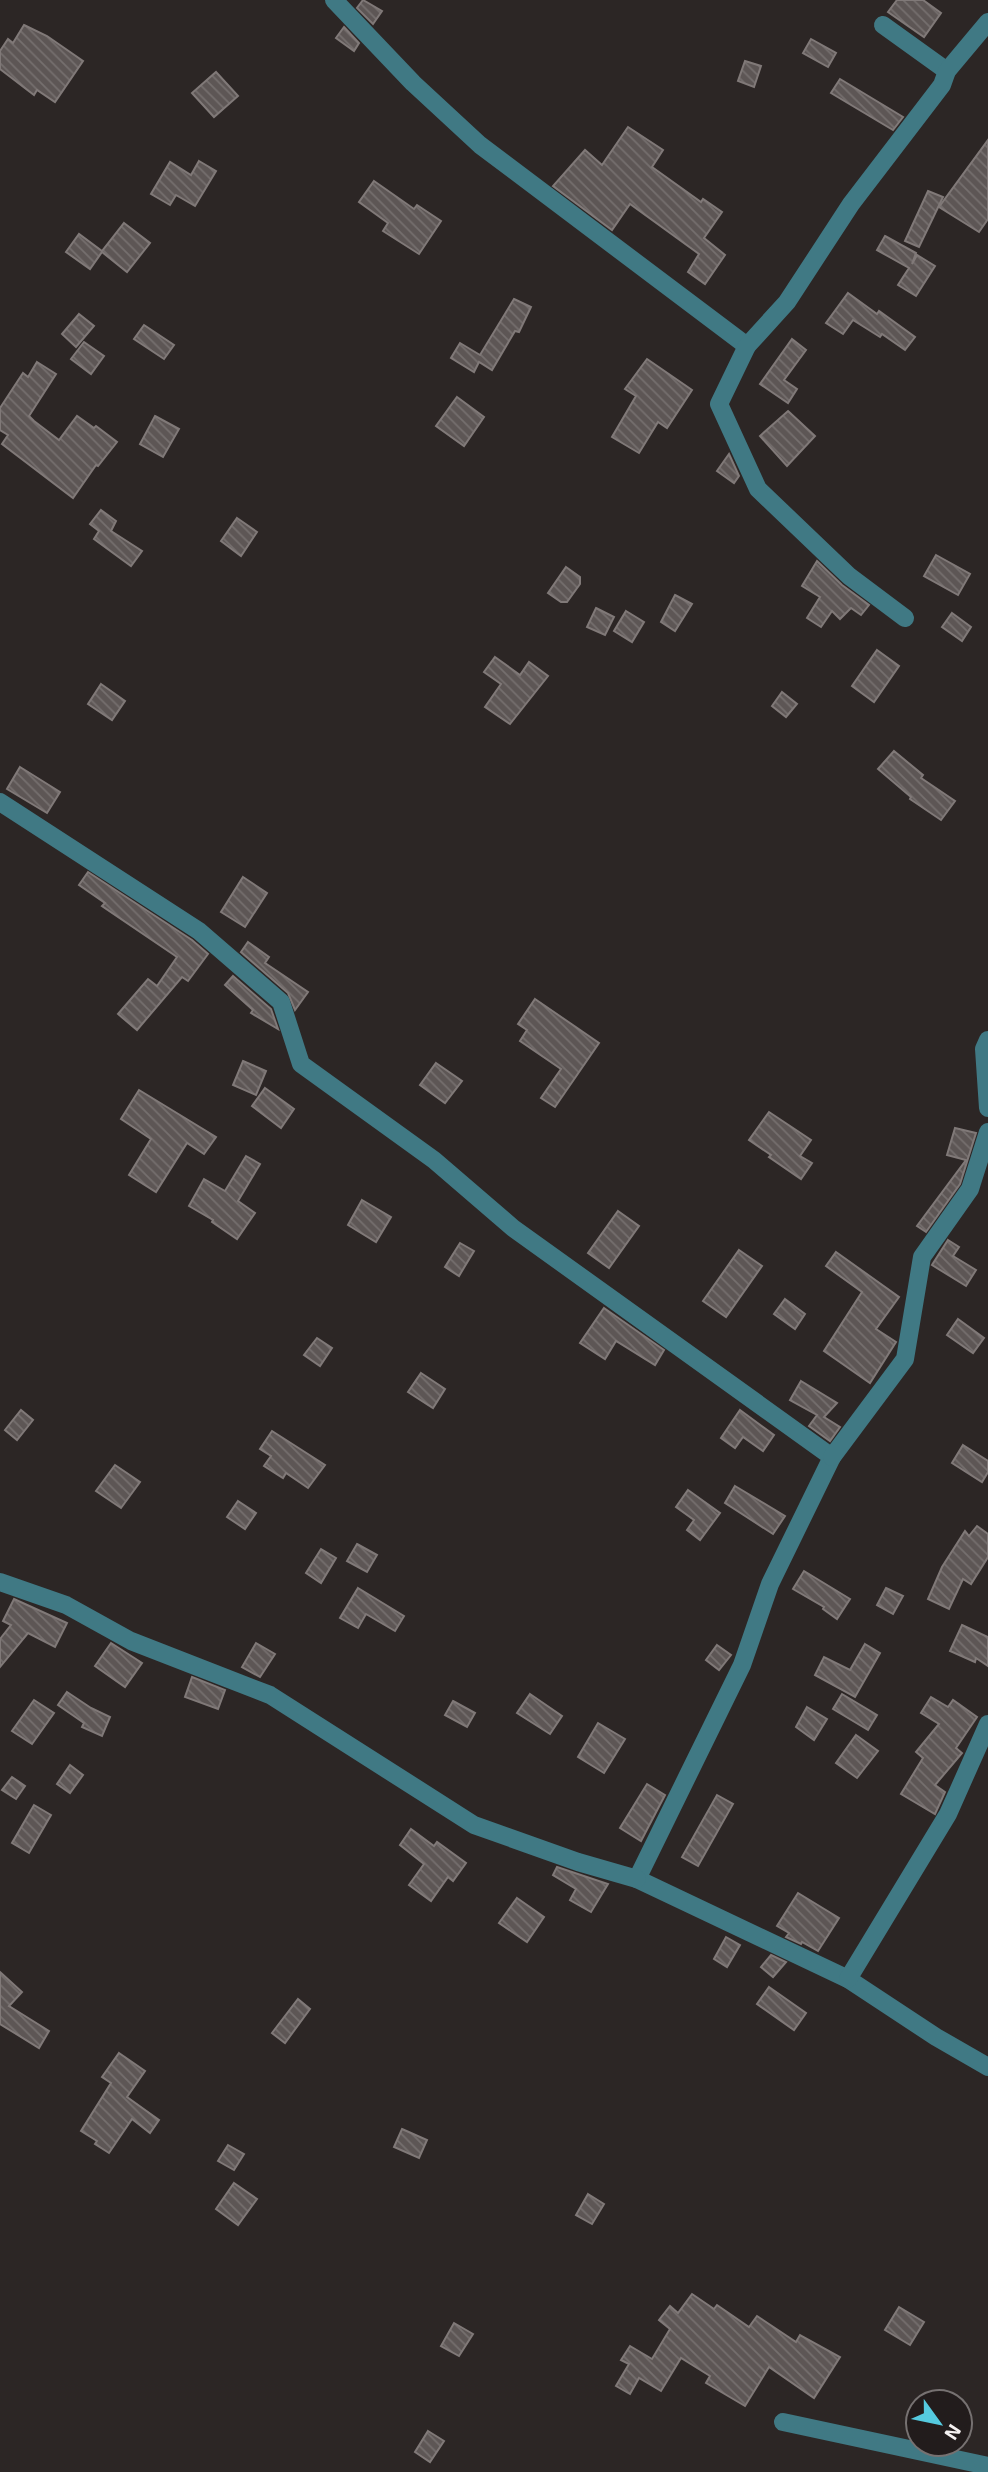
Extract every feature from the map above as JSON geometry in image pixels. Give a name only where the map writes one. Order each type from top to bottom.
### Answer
[{"type":"street","points":[[334,0],[413,83],[480,145],[747,346]]},
{"type":"street","points":[[905,618],[849,576],[758,489],[719,404],[747,346],[787,302],[851,204],[942,85],[947,71],[988,22]]},
{"type":"street","points":[[883,25],[947,71]]},
{"type":"street","points":[[0,802],[199,931],[281,1002],[301,1063],[435,1160],[513,1227],[832,1457]]},
{"type":"street","points":[[988,1040],[984,1049],[988,1108]]},
{"type":"street","points":[[637,1879],[742,1665],[770,1584],[832,1457],[905,1359],[922,1258],[970,1189],[988,1132]]},
{"type":"street","points":[[0,1582],[66,1605],[131,1642],[270,1695],[474,1825],[578,1862],[637,1879],[848,1979],[936,2037],[988,2067]]},
{"type":"street","points":[[848,1979],[948,1814],[988,1724]]},
{"type":"street","points":[[783,2422],[988,2466]]},
{"type":"building","points":[[363,0],[382,11],[373,24],[357,8]]},
{"type":"building","points":[[897,0],[923,0],[941,13],[924,37],[888,12]]},
{"type":"building","points":[[24,25],[47,36],[83,61],[55,102],[37,90],[34,95],[0,69],[0,51],[8,39],[13,43]]},
{"type":"building","points":[[344,27],[359,43],[354,51],[336,38]]},
{"type":"building","points":[[811,39],[836,53],[828,67],[803,53]]},
{"type":"building","points":[[745,61],[761,66],[754,87],[738,81]]},
{"type":"building","points":[[216,72],[238,96],[214,117],[192,93]]},
{"type":"building","points":[[840,79],[903,117],[893,130],[831,93]]},
{"type":"building","points":[[628,127],[663,150],[652,167],[701,202],[703,199],[722,212],[704,238],[725,255],[705,284],[688,272],[699,254],[630,204],[612,230],[553,186],[585,150],[602,165]]},
{"type":"building","points":[[988,140],[988,219],[979,232],[939,207]]},
{"type":"building","points":[[199,161],[216,171],[195,206],[176,195],[170,205],[151,194],[170,162],[191,175]]},
{"type":"building","points":[[374,181],[414,209],[417,205],[441,221],[419,254],[383,231],[388,223],[359,202]]},
{"type":"building","points":[[928,191],[943,197],[919,247],[905,241]]},
{"type":"building","points":[[124,223],[150,243],[127,272],[102,252],[90,269],[66,252],[79,234],[102,251]]},
{"type":"building","points":[[885,236],[916,253],[912,264],[917,255],[935,266],[916,296],[898,285],[909,268],[877,250]]},
{"type":"building","points":[[848,293],[915,337],[905,350],[882,334],[880,337],[853,320],[843,334],[826,323]]},
{"type":"building","points":[[514,299],[531,307],[519,332],[515,331],[492,370],[479,362],[474,372],[451,358],[460,343],[480,355]]},
{"type":"building","points":[[79,314],[94,326],[76,347],[62,334]]},
{"type":"building","points":[[144,325],[174,345],[164,359],[134,339]]},
{"type":"building","points":[[792,339],[806,350],[784,380],[797,389],[788,403],[760,384]]},
{"type":"building","points":[[84,342],[104,356],[91,374],[71,359]]},
{"type":"building","points":[[647,359],[692,390],[667,428],[658,422],[639,453],[612,437],[636,396],[625,389]]},
{"type":"building","points":[[37,362],[56,374],[29,416],[34,421],[59,440],[77,416],[117,442],[98,466],[96,465],[73,498],[2,444],[8,435],[0,430],[0,408],[23,373],[28,377]]},
{"type":"building","points":[[457,397],[484,417],[464,446],[436,426]]},
{"type":"building","points":[[788,411],[815,436],[787,466],[760,436]]},
{"type":"building","points":[[155,416],[179,429],[163,457],[140,444]]},
{"type":"building","points":[[729,454],[739,476],[734,483],[717,471]]},
{"type":"building","points":[[101,510],[116,521],[111,531],[142,551],[131,566],[94,539],[99,531],[90,524]]},
{"type":"building","points":[[237,518],[257,532],[241,556],[221,541]]},
{"type":"building","points":[[936,555],[970,574],[958,595],[924,576]]},
{"type":"building","points":[[817,561],[842,585],[869,605],[861,615],[851,608],[840,619],[832,611],[821,627],[807,618],[820,597],[802,586]]},
{"type":"building","points":[[566,567],[580,577],[580,584],[567,602],[561,602],[548,593]]},
{"type":"building","points":[[675,595],[692,604],[675,631],[661,622]]},
{"type":"building","points":[[596,608],[614,617],[605,635],[587,627]]},
{"type":"building","points":[[626,611],[644,622],[632,642],[614,631]]},
{"type":"building","points":[[952,613],[971,627],[962,641],[942,627]]},
{"type":"building","points":[[877,650],[899,666],[874,702],[852,686]]},
{"type":"building","points":[[495,657],[520,675],[529,662],[548,676],[510,724],[485,707],[501,684],[484,672]]},
{"type":"building","points":[[101,684],[125,701],[112,720],[88,704]]},
{"type":"building","points":[[782,692],[797,704],[786,717],[772,706]]},
{"type":"building","points":[[894,751],[923,775],[921,778],[955,801],[941,820],[910,799],[911,797],[878,769]]},
{"type":"building","points":[[20,767],[60,792],[47,813],[7,789]]},
{"type":"building","points":[[88,872],[192,940],[208,954],[188,981],[182,977],[137,1030],[118,1014],[148,979],[157,986],[177,957],[102,906],[105,903],[79,885]]},
{"type":"building","points":[[243,877],[267,893],[245,927],[221,912]]},
{"type":"building","points":[[248,942],[269,957],[265,963],[308,992],[295,1010],[288,993],[241,952]]},
{"type":"building","points":[[233,976],[271,1009],[278,1029],[251,1013],[253,1010],[225,985]]},
{"type":"building","points":[[535,999],[599,1043],[555,1107],[541,1098],[561,1069],[520,1041],[527,1030],[518,1024]]},
{"type":"building","points":[[243,1061],[266,1071],[256,1095],[233,1085]]},
{"type":"building","points":[[436,1063],[462,1081],[445,1103],[420,1085]]},
{"type":"building","points":[[265,1088],[294,1109],[281,1128],[252,1106]]},
{"type":"building","points":[[139,1090],[216,1137],[204,1154],[187,1143],[156,1192],[129,1175],[151,1139],[121,1119]]},
{"type":"building","points":[[769,1112],[811,1140],[800,1156],[812,1163],[801,1179],[749,1140]]},
{"type":"building","points":[[955,1128],[976,1133],[960,1184],[926,1232],[917,1226],[966,1160],[947,1155]]},
{"type":"building","points":[[246,1156],[260,1164],[238,1201],[255,1213],[237,1239],[189,1206],[204,1179],[225,1191]]},
{"type":"building","points":[[362,1200],[391,1217],[376,1242],[348,1225]]},
{"type":"building","points":[[618,1211],[639,1226],[609,1268],[588,1253]]},
{"type":"building","points":[[948,1240],[959,1247],[953,1256],[976,1270],[966,1286],[932,1265]]},
{"type":"building","points":[[460,1243],[474,1251],[459,1276],[445,1267]]},
{"type":"building","points":[[739,1250],[762,1266],[726,1317],[703,1301]]},
{"type":"building","points":[[836,1252],[899,1297],[876,1329],[896,1342],[870,1383],[824,1351],[862,1292],[826,1266]]},
{"type":"building","points":[[785,1299],[805,1314],[795,1329],[774,1314]]},
{"type":"building","points":[[604,1308],[664,1350],[655,1365],[616,1341],[605,1359],[580,1343]]},
{"type":"building","points":[[958,1319],[984,1338],[973,1353],[947,1335]]},
{"type":"building","points":[[317,1338],[332,1348],[320,1366],[304,1355]]},
{"type":"building","points":[[421,1373],[445,1389],[433,1408],[408,1392]]},
{"type":"building","points":[[801,1381],[837,1403],[824,1417],[840,1427],[830,1441],[809,1426],[817,1415],[790,1400]]},
{"type":"building","points":[[21,1410],[33,1420],[17,1440],[5,1430]]},
{"type":"building","points":[[740,1410],[774,1435],[763,1451],[743,1437],[735,1448],[721,1438]]},
{"type":"building","points":[[272,1431],[325,1465],[308,1488],[286,1473],[283,1478],[264,1466],[271,1456],[260,1449]]},
{"type":"building","points":[[963,1445],[988,1461],[988,1472],[982,1482],[952,1463]]},
{"type":"building","points":[[115,1465],[140,1482],[121,1508],[96,1491]]},
{"type":"building","points":[[735,1486],[785,1516],[773,1534],[725,1503]]},
{"type":"building","points":[[688,1490],[720,1513],[700,1540],[687,1530],[694,1520],[676,1507]]},
{"type":"building","points":[[238,1501],[256,1513],[245,1529],[227,1517]]},
{"type":"building","points":[[977,1526],[988,1534],[988,1557],[971,1584],[963,1579],[949,1609],[928,1599],[942,1567],[965,1531],[969,1536]]},
{"type":"building","points":[[357,1544],[377,1555],[367,1572],[347,1561]]},
{"type":"building","points":[[321,1549],[336,1558],[321,1583],[306,1573]]},
{"type":"building","points":[[804,1571],[850,1599],[837,1619],[823,1609],[824,1607],[793,1589]]},
{"type":"building","points":[[358,1588],[404,1616],[395,1631],[366,1614],[358,1628],[340,1618]]},
{"type":"building","points":[[886,1588],[903,1596],[893,1614],[877,1605]]},
{"type":"building","points":[[14,1599],[67,1623],[55,1647],[28,1633],[0,1667],[0,1639],[11,1625],[3,1621]]},
{"type":"building","points":[[962,1625],[988,1637],[988,1666],[976,1658],[975,1662],[950,1651]]},
{"type":"building","points":[[111,1643],[142,1663],[125,1687],[95,1666]]},
{"type":"building","points":[[256,1643],[275,1654],[260,1677],[242,1667]]},
{"type":"building","points":[[865,1644],[880,1653],[855,1697],[815,1675],[824,1657],[850,1670]]},
{"type":"building","points":[[717,1645],[731,1655],[719,1670],[706,1660]]},
{"type":"building","points":[[192,1677],[225,1690],[218,1709],[185,1697]]},
{"type":"building","points":[[67,1692],[110,1717],[102,1736],[82,1727],[84,1723],[58,1705]]},
{"type":"building","points":[[530,1694],[562,1716],[550,1734],[517,1713]]},
{"type":"building","points":[[842,1694],[877,1715],[868,1730],[833,1709]]},
{"type":"building","points":[[931,1697],[948,1707],[953,1700],[977,1717],[956,1748],[962,1753],[935,1785],[945,1792],[935,1814],[901,1794],[923,1758],[916,1752],[939,1724],[921,1713]]},
{"type":"building","points":[[34,1700],[54,1713],[32,1744],[12,1731]]},
{"type":"building","points":[[453,1701],[475,1713],[467,1727],[445,1715]]},
{"type":"building","points":[[807,1707],[827,1719],[814,1740],[796,1727]]},
{"type":"building","points":[[598,1723],[625,1739],[604,1773],[578,1757]]},
{"type":"building","points":[[856,1735],[878,1751],[857,1778],[836,1763]]},
{"type":"building","points":[[70,1765],[83,1775],[70,1793],[57,1784]]},
{"type":"building","points":[[12,1777],[25,1786],[16,1799],[2,1790]]},
{"type":"building","points":[[647,1784],[665,1795],[641,1841],[620,1828]]},
{"type":"building","points":[[717,1795],[733,1804],[698,1866],[682,1857]]},
{"type":"building","points":[[34,1805],[51,1815],[29,1853],[12,1843]]},
{"type":"building","points":[[411,1829],[434,1846],[437,1842],[466,1863],[453,1881],[448,1877],[431,1901],[409,1885],[424,1864],[400,1845]]},
{"type":"building","points":[[557,1867],[608,1884],[591,1912],[570,1900],[576,1889],[553,1875]]},
{"type":"building","points":[[798,1893],[839,1918],[818,1951],[786,1937],[789,1933],[777,1926]]},
{"type":"building","points":[[517,1898],[544,1917],[527,1942],[499,1923]]},
{"type":"building","points":[[726,1937],[740,1945],[727,1967],[714,1959]]},
{"type":"building","points":[[771,1955],[786,1962],[773,1977],[761,1967]]},
{"type":"building","points":[[0,1972],[22,1992],[9,2006],[49,2031],[39,2048],[0,2024]]},
{"type":"building","points":[[769,1987],[806,2013],[794,2030],[757,2004]]},
{"type":"building","points":[[298,1999],[310,2009],[285,2043],[272,2033]]},
{"type":"building","points":[[119,2053],[145,2071],[127,2097],[159,2120],[150,2133],[132,2119],[109,2153],[81,2131],[111,2083],[102,2077]]},
{"type":"building","points":[[402,2129],[427,2140],[419,2158],[394,2147]]},
{"type":"building","points":[[228,2145],[244,2154],[234,2170],[218,2161]]},
{"type":"building","points":[[234,2183],[257,2199],[238,2225],[216,2209]]},
{"type":"building","points":[[588,2194],[604,2204],[592,2224],[576,2215]]},
{"type":"building","points":[[692,2294],[714,2309],[717,2305],[749,2327],[757,2316],[796,2342],[800,2335],[840,2357],[814,2398],[769,2367],[745,2406],[706,2383],[710,2376],[681,2358],[661,2391],[639,2378],[630,2394],[616,2386],[629,2364],[621,2360],[630,2346],[652,2359],[670,2329],[659,2320],[670,2306],[678,2313]]},
{"type":"building","points":[[899,2307],[924,2322],[910,2345],[885,2330]]},
{"type":"building","points":[[454,2323],[473,2334],[459,2356],[441,2346]]},
{"type":"building","points":[[428,2431],[444,2441],[430,2462],[415,2452]]}]
